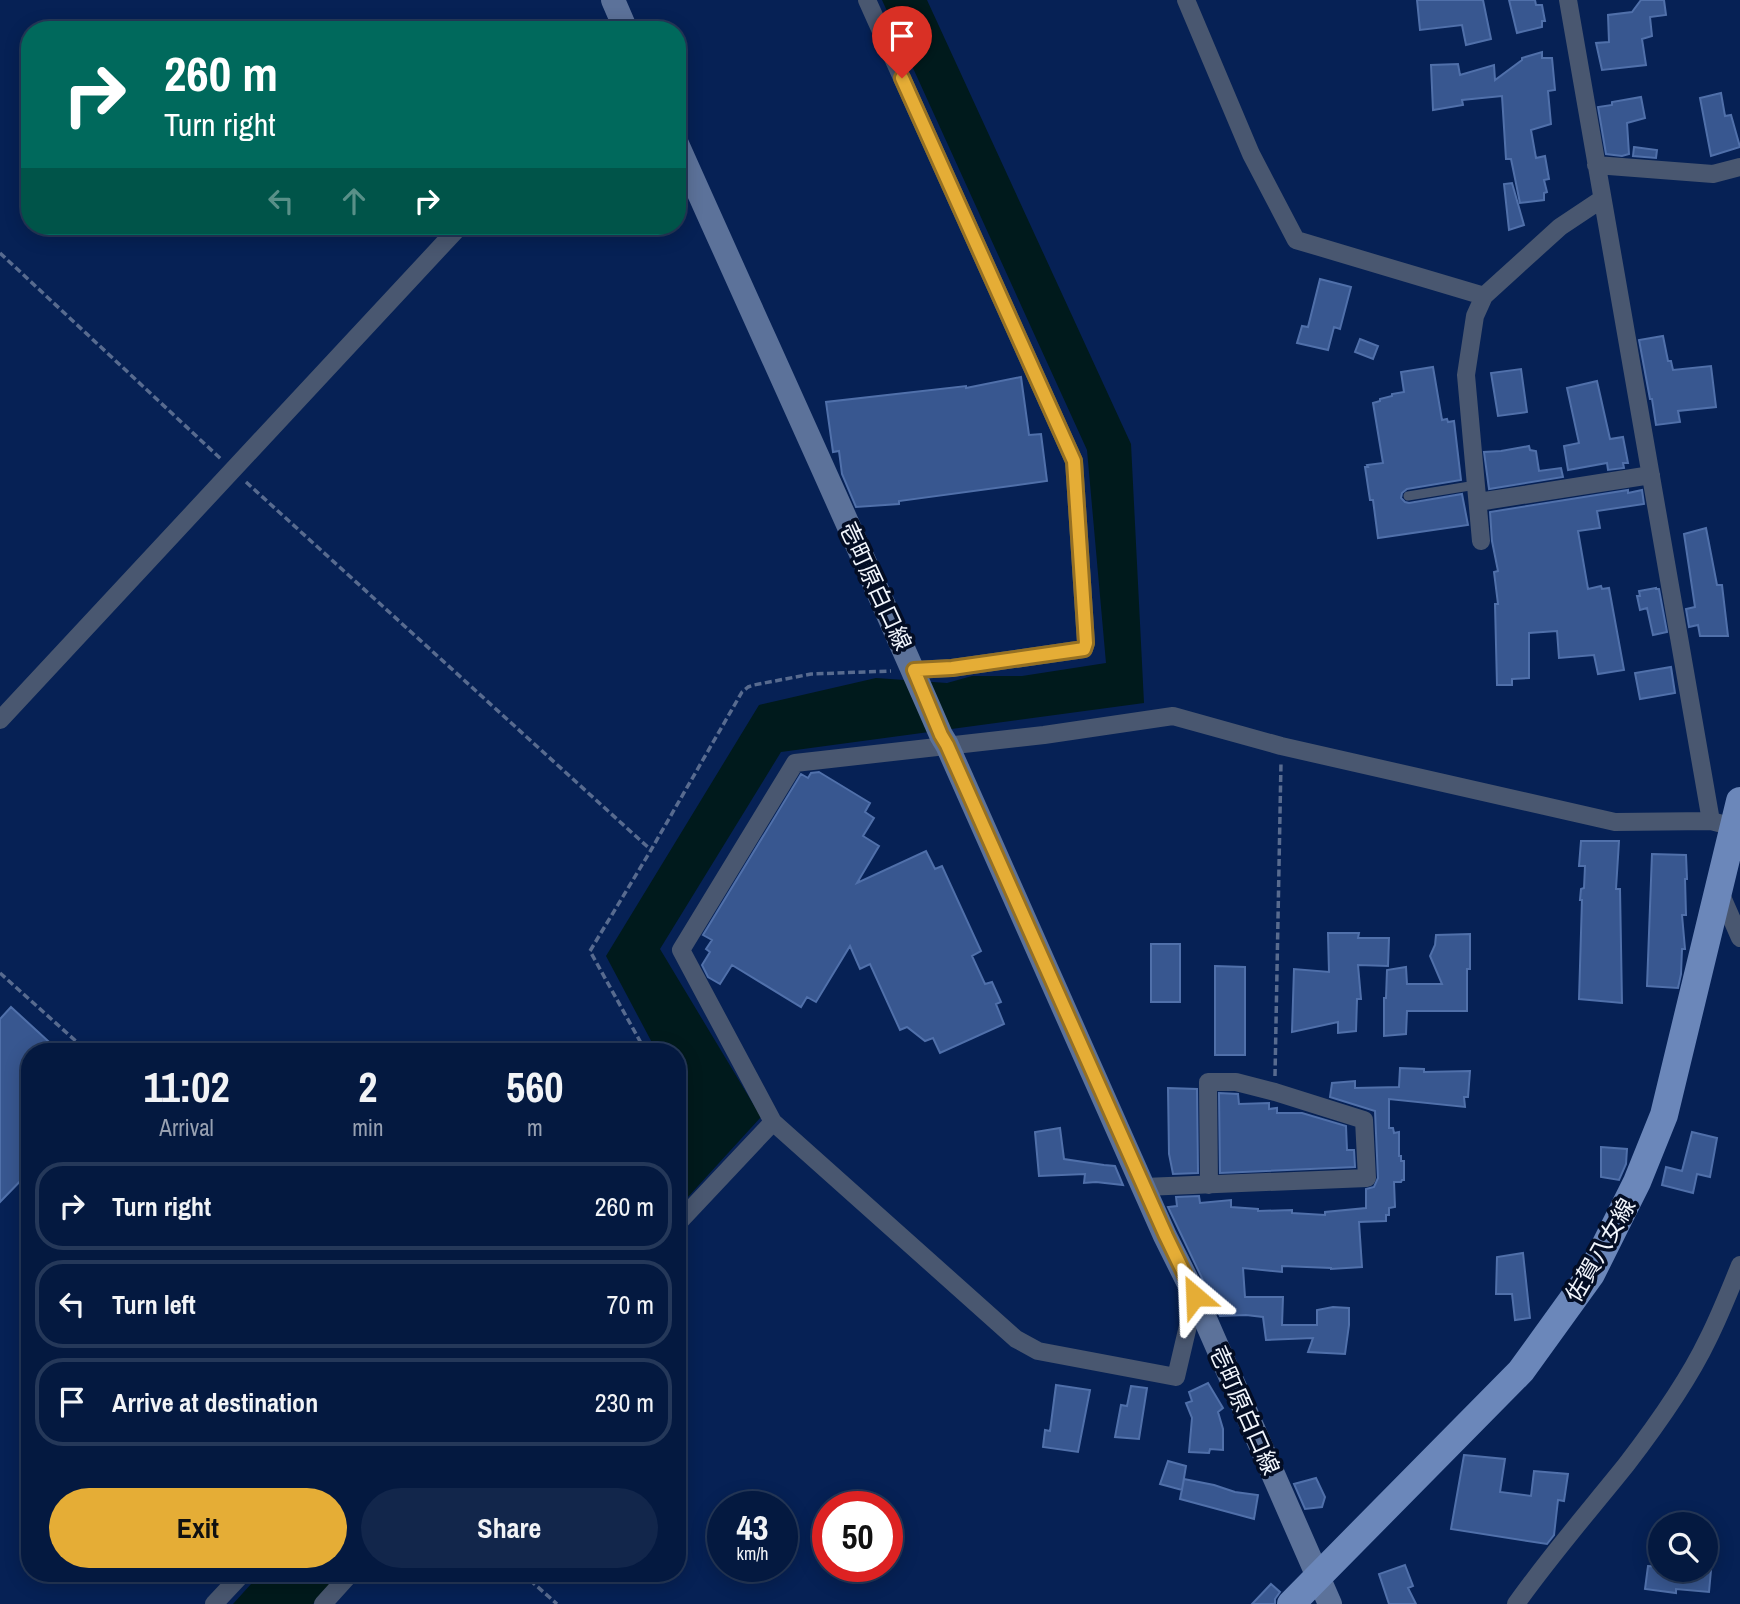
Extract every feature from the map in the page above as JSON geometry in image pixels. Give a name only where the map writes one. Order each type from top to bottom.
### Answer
[{"type":"main road","points":[[612,0],[622,21]]},
{"type":"main road","name":"壱町原白口線","points":[[686,164],[1195,1296],[1330,1604]]},
{"type":"main road","name":"佐賀八女線","points":[[1291,1604],[1521,1371],[1591,1274],[1637,1182],[1664,1115],[1719,890],[1729,816]]},
{"type":"street","points":[[867,0],[1074,461],[1086,643],[1084,649],[952,668],[916,676]]},
{"type":"street","points":[[1186,0],[1251,154],[1296,240],[1483,296]]},
{"type":"street","points":[[1195,1296],[1176,1377],[1038,1351],[1016,1339],[773,1122],[681,950],[795,763],[944,740],[1044,735],[1173,716],[1281,746],[1615,821],[1729,816],[1651,475],[1568,0]]},
{"type":"street","points":[[1596,165],[1713,174],[1740,167]]},
{"type":"street","points":[[1481,541],[1466,375],[1475,316],[1483,296],[1560,227],[1602,199]]},
{"type":"street","points":[[0,720],[452,235]]},
{"type":"street","points":[[1477,494],[1651,475]]},
{"type":"street","points":[[1719,890],[1740,938]]},
{"type":"street","points":[[1144,1187],[1209,1185],[1367,1178],[1364,1121],[1275,1092],[1236,1083],[1208,1082],[1209,1185]]},
{"type":"street","points":[[686,1214],[773,1122]]},
{"type":"street","points":[[1516,1604],[1544,1564],[1627,1464],[1682,1384],[1707,1342],[1740,1265]]},
{"type":"street","points":[[214,1604],[235,1582]]},
{"type":"street","points":[[323,1604],[343,1582]]},
{"type":"lane","points":[[1408,496],[1477,494]]},
{"type":"path","points":[[0,253],[232,469],[651,850]]},
{"type":"path","points":[[641,1043],[590,951],[742,692],[748,687],[811,674],[916,676]]},
{"type":"path","points":[[1275,1092],[1281,746]]},
{"type":"path","points":[[0,973],[78,1043]]},
{"type":"path","points":[[532,1582],[557,1604]]},
{"type":"shaded area","points":[[882,0],[927,0],[1131,444],[1144,703],[781,752],[660,949],[761,1117],[686,1199],[686,1043],[652,1043],[606,956],[759,705],[876,678],[947,683],[972,676],[1022,676],[1106,663],[1087,450]]},
{"type":"shaded area","points":[[253,1582],[334,1582],[313,1604],[233,1604]]},
{"type":"building","points":[[1417,0],[1483,0],[1491,39],[1466,45],[1462,25],[1420,30]]},
{"type":"building","points":[[1509,0],[1535,0],[1536,5],[1542,5],[1545,21],[1542,21],[1542,27],[1517,33]]},
{"type":"building","points":[[1641,0],[1664,0],[1666,15],[1650,17],[1652,36],[1642,39],[1646,65],[1602,70],[1596,43],[1609,42],[1608,15],[1632,12]]},
{"type":"building","points":[[1542,52],[1542,58],[1552,58],[1555,90],[1548,91],[1551,124],[1531,130],[1536,158],[1545,156],[1549,179],[1544,180],[1547,192],[1544,193],[1544,200],[1520,203],[1511,159],[1506,159],[1502,96],[1462,100],[1463,105],[1433,110],[1431,65],[1458,64],[1460,75],[1494,65],[1495,80],[1522,58]]},
{"type":"building","points":[[1721,93],[1725,116],[1731,115],[1740,147],[1711,156],[1700,98]]},
{"type":"building","points":[[1641,97],[1645,118],[1627,123],[1629,154],[1606,154],[1598,107]]},
{"type":"building","points":[[1634,147],[1657,150],[1656,158],[1633,156]]},
{"type":"building","points":[[1512,183],[1524,225],[1509,230],[1504,184]]},
{"type":"building","points":[[1320,279],[1351,287],[1340,329],[1334,327],[1328,350],[1297,343],[1302,326],[1308,327]]},
{"type":"building","points":[[1663,336],[1668,361],[1671,361],[1673,370],[1711,366],[1716,407],[1678,411],[1680,422],[1656,425],[1639,340]]},
{"type":"building","points":[[1360,339],[1378,346],[1373,359],[1355,352]]},
{"type":"building","points":[[1433,367],[1442,420],[1454,421],[1461,480],[1407,489],[1401,498],[1409,503],[1462,494],[1468,525],[1378,538],[1365,467],[1383,463],[1373,403],[1392,394],[1404,392],[1401,372]]},
{"type":"building","points":[[1521,369],[1527,412],[1498,416],[1491,373]]},
{"type":"building","points":[[1021,377],[1029,435],[1041,434],[1047,481],[899,501],[899,504],[856,507],[842,474],[839,451],[833,452],[826,402],[966,388]]},
{"type":"building","points":[[1597,381],[1610,439],[1623,437],[1628,463],[1623,463],[1624,468],[1608,470],[1607,463],[1568,470],[1564,446],[1579,443],[1567,388]]},
{"type":"building","points":[[1529,446],[1530,450],[1536,451],[1539,471],[1561,468],[1563,477],[1489,489],[1484,452]]},
{"type":"building","points":[[1628,490],[1628,493],[1642,490],[1644,504],[1597,511],[1600,528],[1578,531],[1588,589],[1601,586],[1602,589],[1609,588],[1624,670],[1598,674],[1594,655],[1559,658],[1557,631],[1529,633],[1529,678],[1512,679],[1512,685],[1497,685],[1495,604],[1498,604],[1494,572],[1498,571],[1490,512]]},
{"type":"building","points":[[1706,528],[1717,585],[1722,585],[1728,636],[1700,636],[1698,625],[1689,627],[1686,609],[1695,607],[1684,534]]},
{"type":"building","points":[[1659,589],[1667,632],[1653,635],[1647,608],[1640,610],[1637,596],[1640,596],[1639,591]]},
{"type":"building","points":[[1671,667],[1675,693],[1640,699],[1635,673]]},
{"type":"building","points":[[819,772],[870,803],[865,812],[874,818],[863,836],[879,846],[857,883],[926,851],[935,869],[942,866],[981,951],[972,956],[985,984],[992,982],[1001,1002],[996,1004],[1004,1024],[940,1053],[933,1038],[925,1041],[907,1027],[900,1030],[870,964],[860,969],[850,946],[816,1002],[807,997],[801,1007],[732,965],[720,984],[708,977],[702,965],[710,952],[706,949],[712,940],[703,935],[801,774],[808,778],[811,773]]},
{"type":"building","points":[[1581,841],[1619,841],[1616,889],[1620,889],[1622,1003],[1579,999],[1580,900],[1581,889],[1584,888],[1585,866],[1579,866]]},
{"type":"building","points":[[1652,854],[1686,855],[1686,915],[1682,915],[1685,949],[1682,949],[1678,988],[1647,986]]},
{"type":"building","points":[[1328,933],[1359,933],[1358,938],[1389,938],[1388,966],[1358,965],[1361,999],[1357,999],[1356,1031],[1338,1033],[1338,1022],[1292,1032],[1294,969],[1329,972]]},
{"type":"building","points":[[1470,934],[1467,1011],[1407,1011],[1406,1034],[1384,1036],[1387,970],[1406,967],[1407,984],[1442,984],[1430,956],[1436,935]]},
{"type":"building","points":[[1151,944],[1180,944],[1180,1002],[1151,1002]]},
{"type":"building","points":[[1215,966],[1245,967],[1245,1055],[1215,1055]]},
{"type":"building","points":[[11,1007],[50,1043],[21,1043],[21,1180],[0,1202],[0,1019]]},
{"type":"building","points":[[1400,1068],[1424,1069],[1424,1072],[1470,1071],[1468,1097],[1464,1097],[1465,1107],[1389,1099],[1389,1128],[1393,1128],[1394,1133],[1399,1132],[1399,1156],[1401,1161],[1404,1161],[1404,1180],[1394,1182],[1395,1207],[1389,1208],[1386,1221],[1359,1222],[1362,1267],[1331,1269],[1282,1266],[1282,1272],[1243,1268],[1245,1297],[1283,1297],[1282,1325],[1317,1325],[1317,1310],[1349,1308],[1345,1354],[1308,1352],[1313,1338],[1266,1340],[1263,1317],[1220,1316],[1168,1207],[1177,1206],[1176,1197],[1199,1196],[1200,1203],[1231,1200],[1231,1207],[1258,1211],[1292,1210],[1292,1213],[1325,1215],[1325,1212],[1366,1208],[1366,1189],[1374,1187],[1378,1178],[1375,1111],[1330,1097],[1332,1083],[1355,1081],[1355,1088],[1399,1087]]},
{"type":"building","points":[[1168,1088],[1197,1089],[1198,1173],[1173,1174],[1169,1154]]},
{"type":"building","points":[[1219,1093],[1238,1094],[1239,1104],[1269,1103],[1269,1109],[1277,1108],[1277,1113],[1302,1113],[1346,1126],[1347,1150],[1354,1150],[1355,1167],[1220,1173]]},
{"type":"building","points":[[1060,1128],[1064,1159],[1115,1166],[1123,1185],[1084,1183],[1085,1174],[1039,1176],[1035,1132]]},
{"type":"building","points":[[1692,1132],[1717,1138],[1710,1177],[1697,1174],[1693,1193],[1662,1185],[1666,1167],[1682,1171]]},
{"type":"building","points":[[1601,1147],[1627,1149],[1626,1164],[1619,1180],[1601,1177]]},
{"type":"building","points":[[1523,1253],[1530,1318],[1515,1320],[1512,1294],[1496,1294],[1497,1257]]},
{"type":"building","points":[[1208,1383],[1223,1408],[1218,1412],[1223,1429],[1223,1450],[1210,1449],[1209,1453],[1189,1452],[1192,1418],[1186,1403],[1192,1401],[1189,1392]]},
{"type":"building","points":[[1056,1385],[1090,1390],[1078,1452],[1043,1447],[1045,1430],[1050,1431]]},
{"type":"building","points":[[1131,1386],[1147,1388],[1139,1439],[1115,1437],[1121,1405],[1127,1406]]},
{"type":"building","points":[[1464,1455],[1505,1459],[1500,1492],[1531,1496],[1534,1471],[1568,1474],[1564,1501],[1558,1500],[1554,1535],[1547,1544],[1451,1529]]},
{"type":"building","points":[[1168,1461],[1186,1466],[1182,1490],[1160,1484]]},
{"type":"building","points":[[1316,1478],[1325,1497],[1322,1507],[1305,1509],[1294,1484]]},
{"type":"building","points":[[1184,1479],[1258,1495],[1254,1519],[1180,1499]]},
{"type":"building","points":[[1405,1565],[1413,1586],[1408,1588],[1416,1604],[1389,1604],[1379,1574]]},
{"type":"building","points":[[1648,1566],[1648,1582],[1710,1582],[1709,1592],[1676,1589],[1676,1593],[1645,1589]]},
{"type":"building","points":[[1271,1584],[1280,1592],[1275,1604],[1252,1604]]},
{"type":"route","points":[[902,78],[1074,461],[1086,643],[1084,649],[952,668],[914,670],[1195,1296]]}]
